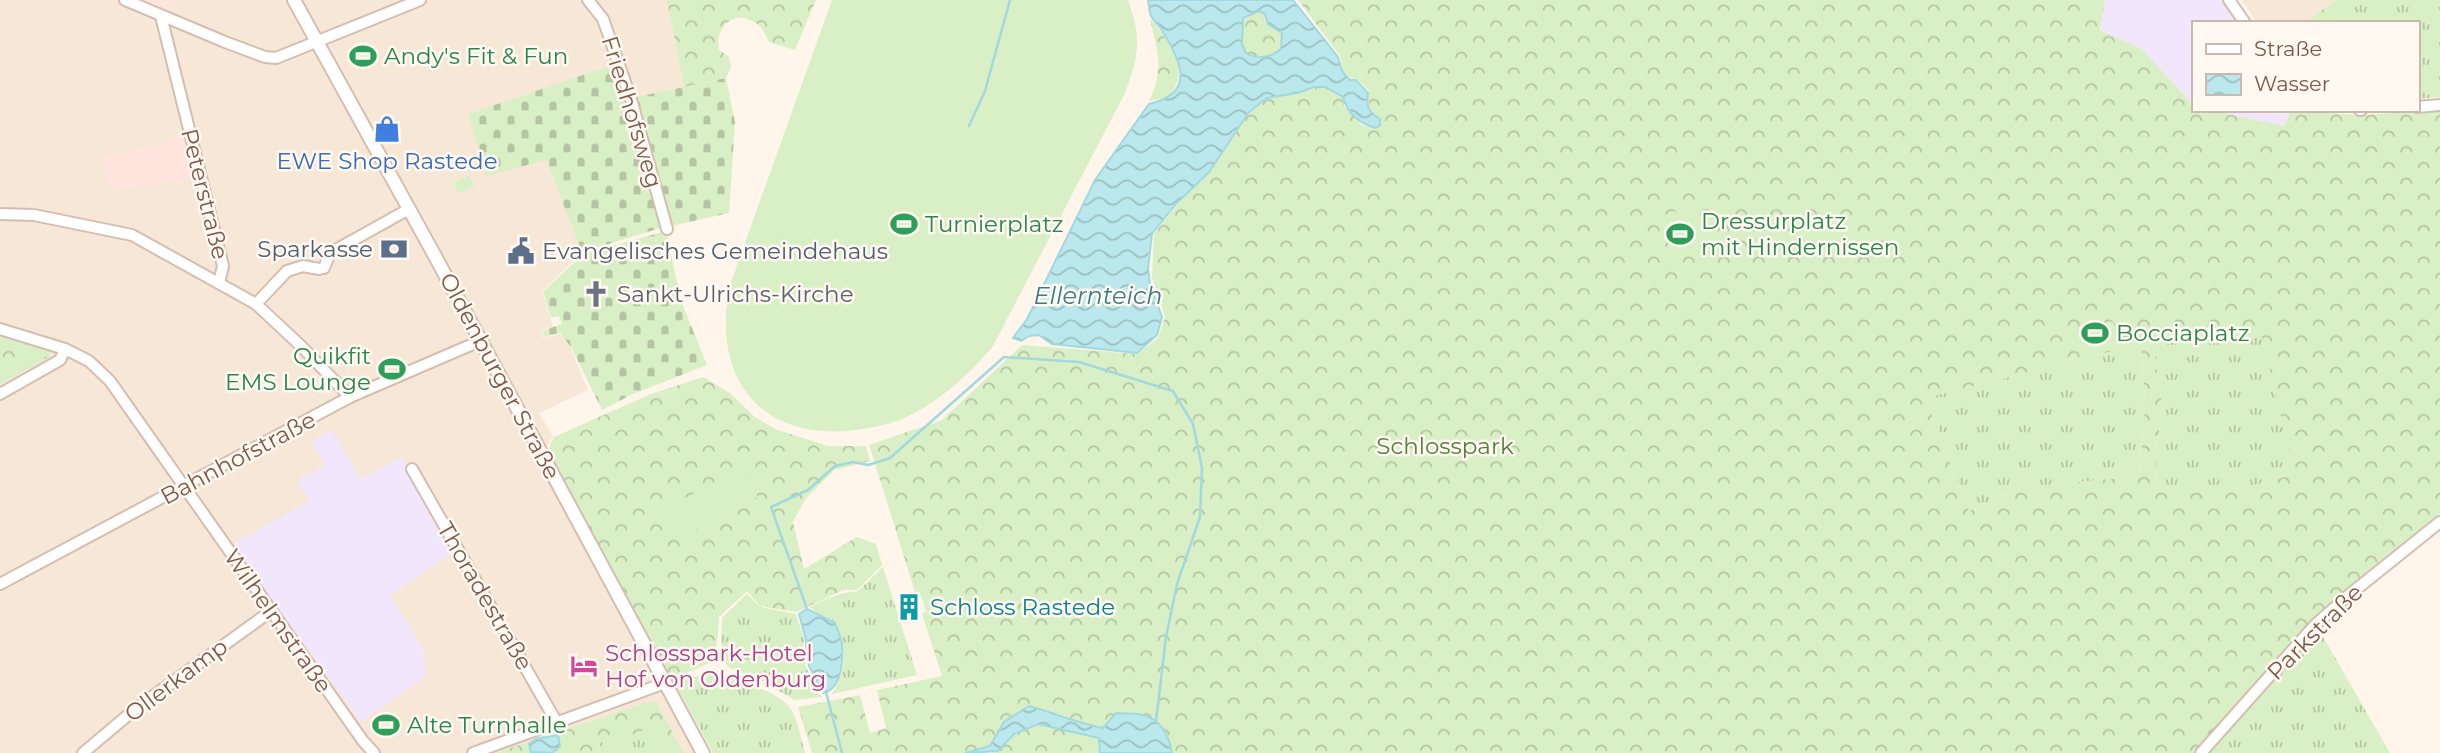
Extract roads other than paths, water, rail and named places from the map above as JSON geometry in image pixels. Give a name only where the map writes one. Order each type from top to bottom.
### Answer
[{"type":"street","points":[[125,0],[265,57],[284,57],[420,0]]},
{"type":"street","name":"Oldenburger Straße","points":[[294,0],[703,753]]},
{"type":"street","name":"Friedhofsweg","points":[[588,0],[603,19],[631,99],[667,229]]},
{"type":"street","points":[[2229,0],[2244,21]]},
{"type":"street","name":"Peterstraße","points":[[161,16],[223,266],[219,283],[256,304],[351,397]]},
{"type":"street","points":[[2419,107],[2440,105]]},
{"type":"street","points":[[256,304],[287,271],[303,266],[322,268],[330,253],[409,209]]},
{"type":"street","points":[[0,214],[34,215],[132,234],[219,283]]},
{"type":"street","name":"Wilhelmstraße","points":[[0,329],[65,349],[89,361],[110,380],[374,753]]},
{"type":"street","name":"Bahnhofstraße","points":[[0,584],[351,397],[480,341]]},
{"type":"street","points":[[0,394],[60,360],[65,349]]},
{"type":"street","name":"Thoradestraße","points":[[412,469],[557,723]]},
{"type":"street","name":"Parkstraße","points":[[2201,753],[2315,625],[2349,594],[2440,522]]},
{"type":"street","name":"Ollerkamp","points":[[83,753],[134,710],[271,611]]},
{"type":"street","points":[[473,753],[664,682]]},
{"type":"water","name":"Ellernteich","points":[[1148,0],[1293,0],[1338,57],[1342,71],[1350,80],[1356,80],[1368,93],[1369,108],[1380,119],[1380,125],[1376,128],[1360,121],[1351,113],[1343,97],[1325,87],[1267,98],[1249,112],[1209,172],[1176,204],[1152,234],[1148,268],[1150,284],[1162,317],[1157,335],[1137,353],[1052,344],[1039,335],[1029,336],[1021,341],[1013,338],[1027,319],[1095,180],[1149,104],[1164,99],[1174,92],[1179,84],[1179,63],[1151,16]],"holes":[[[1259,11],[1265,14],[1268,24],[1282,33],[1281,49],[1268,56],[1255,57],[1246,53],[1242,44],[1243,18]]]},
{"type":"water","points":[[807,609],[835,623],[841,641],[838,680],[823,693],[809,666],[806,651],[799,614]]},
{"type":"water","points":[[1029,706],[1103,728],[1116,713],[1145,715],[1162,727],[1172,753],[1100,753],[1099,738],[1038,724],[1014,734],[998,751],[965,753],[990,746],[1004,722]]},
{"type":"water","points":[[558,735],[560,746],[552,753],[531,752],[529,744],[536,739]]},
{"type":"waterway","points":[[969,126],[985,91],[1010,0]]},
{"type":"waterway","points":[[807,609],[771,507],[808,490],[835,466],[853,462],[868,465],[890,458],[1004,357],[1079,362],[1173,391],[1193,424],[1202,468],[1200,517],[1177,584],[1166,637],[1156,721]]},
{"type":"waterway","points":[[826,692],[842,753]]},
{"type":"place","name":"Andy's Fit & Fun","points":[[363,56]]},
{"type":"place","name":"EWE Shop Rastede","points":[[387,129]]},
{"type":"place","name":"Turnierplatz","points":[[904,224]]},
{"type":"place","name":"Dressurplatz mit Hindernissen","points":[[1680,234]]},
{"type":"place","name":"Sparkasse","points":[[394,249]]},
{"type":"place","name":"Evangelisches Gemeindehaus","points":[[521,251]]},
{"type":"place","name":"Sankt-Ulrichs-Kirche","points":[[596,294]]},
{"type":"place","name":"Bocciaplatz","points":[[2095,333]]},
{"type":"place","name":"Quikfit EMS Lounge","points":[[392,369]]},
{"type":"place","name":"Schloss Rastede","points":[[909,607]]},
{"type":"place","name":"Schlosspark-Hotel Hof von Oldenburg","points":[[584,666]]},
{"type":"place","name":"Alte Turnhalle","points":[[386,725]]},
{"type":"park label","name":"Schlosspark","points":[[1445,446]]}]
